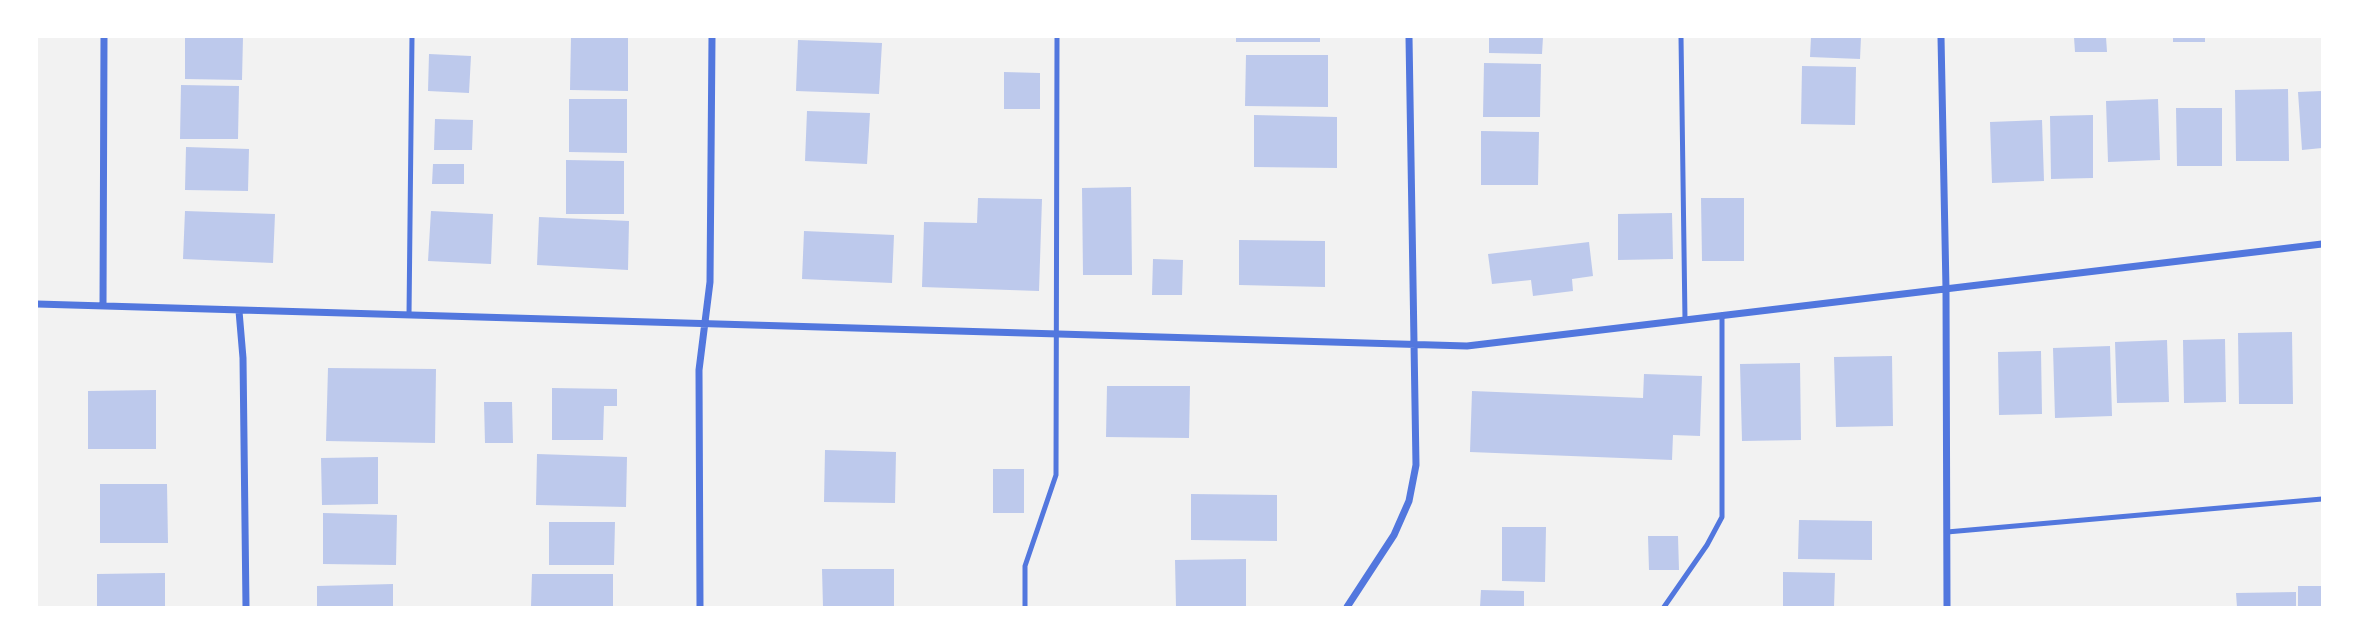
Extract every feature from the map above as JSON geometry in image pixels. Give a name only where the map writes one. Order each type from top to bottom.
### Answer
[{"type":"street","points":[[103,306],[104,37]]},
{"type":"street","points":[[700,607],[699,370],[710,282],[712,37]]},
{"type":"street","points":[[1347,607],[1394,535],[1409,501],[1416,464],[1409,37]]},
{"type":"street","points":[[1941,37],[1946,289],[1947,607]]},
{"type":"street","points":[[37,304],[1467,346],[2322,244]]},
{"type":"street","points":[[239,311],[243,358],[246,607]]},
{"type":"lane","points":[[409,315],[412,37]]},
{"type":"lane","points":[[1025,607],[1025,566],[1056,475],[1057,37]]},
{"type":"lane","points":[[1681,37],[1685,320]]},
{"type":"lane","points":[[1664,607],[1707,545],[1722,517],[1722,315]]},
{"type":"lane","points":[[1947,532],[2322,499]]},
{"type":"building","points":[[185,37],[243,37],[242,80],[185,79]]},
{"type":"building","points":[[571,37],[628,37],[628,91],[570,90]]},
{"type":"building","points":[[1236,37],[1320,37],[1320,42],[1236,42]]},
{"type":"building","points":[[1489,37],[1543,37],[1542,54],[1489,53]]},
{"type":"building","points":[[1811,37],[1861,37],[1860,59],[1810,57]]},
{"type":"building","points":[[2074,37],[2106,37],[2107,52],[2075,52]]},
{"type":"building","points":[[2173,37],[2205,37],[2205,42],[2173,42]]},
{"type":"building","points":[[798,40],[882,43],[879,94],[796,91]]},
{"type":"building","points":[[429,54],[471,56],[469,93],[428,91]]},
{"type":"building","points":[[1246,55],[1328,55],[1328,107],[1245,106]]},
{"type":"building","points":[[1484,63],[1541,64],[1540,117],[1483,117]]},
{"type":"building","points":[[1802,66],[1856,67],[1855,125],[1801,124]]},
{"type":"building","points":[[1004,72],[1040,73],[1040,109],[1004,109]]},
{"type":"building","points":[[181,85],[239,86],[238,139],[180,139]]},
{"type":"building","points":[[2288,89],[2289,161],[2236,161],[2235,90]]},
{"type":"building","points":[[2322,91],[2322,148],[2302,150],[2298,92]]},
{"type":"building","points":[[569,99],[627,99],[627,153],[569,152]]},
{"type":"building","points":[[2158,99],[2160,160],[2108,162],[2106,101]]},
{"type":"building","points":[[2176,108],[2222,108],[2222,166],[2177,166]]},
{"type":"building","points":[[807,111],[870,113],[867,164],[805,161]]},
{"type":"building","points":[[1254,115],[1337,117],[1337,168],[1254,167]]},
{"type":"building","points":[[2093,115],[2093,178],[2051,179],[2050,116]]},
{"type":"building","points":[[435,119],[473,120],[472,150],[434,150]]},
{"type":"building","points":[[2042,120],[2044,181],[1992,183],[1990,122]]},
{"type":"building","points":[[1481,131],[1539,132],[1538,185],[1481,185]]},
{"type":"building","points":[[186,147],[249,149],[248,191],[185,190]]},
{"type":"building","points":[[566,160],[624,161],[624,214],[566,214]]},
{"type":"building","points":[[433,164],[464,164],[464,184],[432,184]]},
{"type":"building","points":[[1131,187],[1132,275],[1083,275],[1082,188]]},
{"type":"building","points":[[978,198],[1042,199],[1039,291],[922,287],[924,222],[977,223]]},
{"type":"building","points":[[1701,198],[1744,198],[1744,261],[1702,261]]},
{"type":"building","points":[[185,211],[275,214],[273,263],[183,259]]},
{"type":"building","points":[[431,211],[493,214],[491,264],[428,261]]},
{"type":"building","points":[[1672,213],[1673,259],[1618,260],[1618,214]]},
{"type":"building","points":[[539,217],[629,221],[628,270],[537,265]]},
{"type":"building","points":[[804,231],[894,235],[892,283],[802,279]]},
{"type":"building","points":[[1239,240],[1325,241],[1325,287],[1239,285]]},
{"type":"building","points":[[1589,242],[1593,276],[1572,279],[1573,291],[1533,296],[1531,280],[1492,284],[1488,254]]},
{"type":"building","points":[[1153,259],[1183,260],[1182,295],[1152,295]]},
{"type":"building","points":[[2292,332],[2293,404],[2239,404],[2238,333]]},
{"type":"building","points":[[2225,339],[2226,402],[2184,403],[2183,340]]},
{"type":"building","points":[[2167,340],[2169,402],[2117,403],[2115,342]]},
{"type":"building","points":[[2110,346],[2112,416],[2055,418],[2053,348]]},
{"type":"building","points":[[2041,351],[2042,414],[1999,415],[1998,352]]},
{"type":"building","points":[[1892,356],[1893,426],[1836,427],[1834,357]]},
{"type":"building","points":[[1800,363],[1801,440],[1742,441],[1740,364]]},
{"type":"building","points":[[328,368],[436,369],[435,443],[326,441]]},
{"type":"building","points":[[1644,374],[1702,376],[1700,436],[1673,435],[1672,460],[1470,452],[1472,391],[1643,398]]},
{"type":"building","points":[[1107,386],[1190,386],[1189,438],[1106,437]]},
{"type":"building","points":[[552,388],[617,389],[617,406],[604,406],[603,440],[552,440]]},
{"type":"building","points":[[156,390],[156,449],[88,449],[88,391]]},
{"type":"building","points":[[484,402],[512,402],[513,443],[485,443]]},
{"type":"building","points":[[825,450],[896,452],[895,503],[824,502]]},
{"type":"building","points":[[537,454],[627,457],[626,507],[536,505]]},
{"type":"building","points":[[378,457],[378,504],[322,505],[321,458]]},
{"type":"building","points":[[993,469],[1024,469],[1024,513],[993,513]]},
{"type":"building","points":[[100,484],[167,484],[168,543],[100,543]]},
{"type":"building","points":[[1191,494],[1277,495],[1277,541],[1191,540]]},
{"type":"building","points":[[323,513],[397,515],[396,565],[323,564]]},
{"type":"building","points":[[1799,520],[1872,521],[1872,560],[1798,559]]},
{"type":"building","points":[[549,522],[615,522],[614,565],[549,565]]},
{"type":"building","points":[[1502,527],[1546,527],[1545,582],[1502,581]]},
{"type":"building","points":[[1648,536],[1678,536],[1679,570],[1649,570]]},
{"type":"building","points":[[1246,559],[1246,607],[1176,607],[1175,560]]},
{"type":"building","points":[[822,569],[894,569],[894,607],[823,607]]},
{"type":"building","points":[[1783,572],[1835,573],[1834,607],[1783,607]]},
{"type":"building","points":[[165,573],[165,607],[97,607],[97,574]]},
{"type":"building","points":[[532,574],[613,574],[613,607],[531,607]]},
{"type":"building","points":[[393,584],[393,607],[317,607],[317,586]]},
{"type":"building","points":[[2298,586],[2322,586],[2322,607],[2298,607]]},
{"type":"building","points":[[1481,590],[1524,591],[1524,607],[1480,607]]},
{"type":"building","points":[[2296,592],[2296,607],[2237,607],[2236,593]]}]
